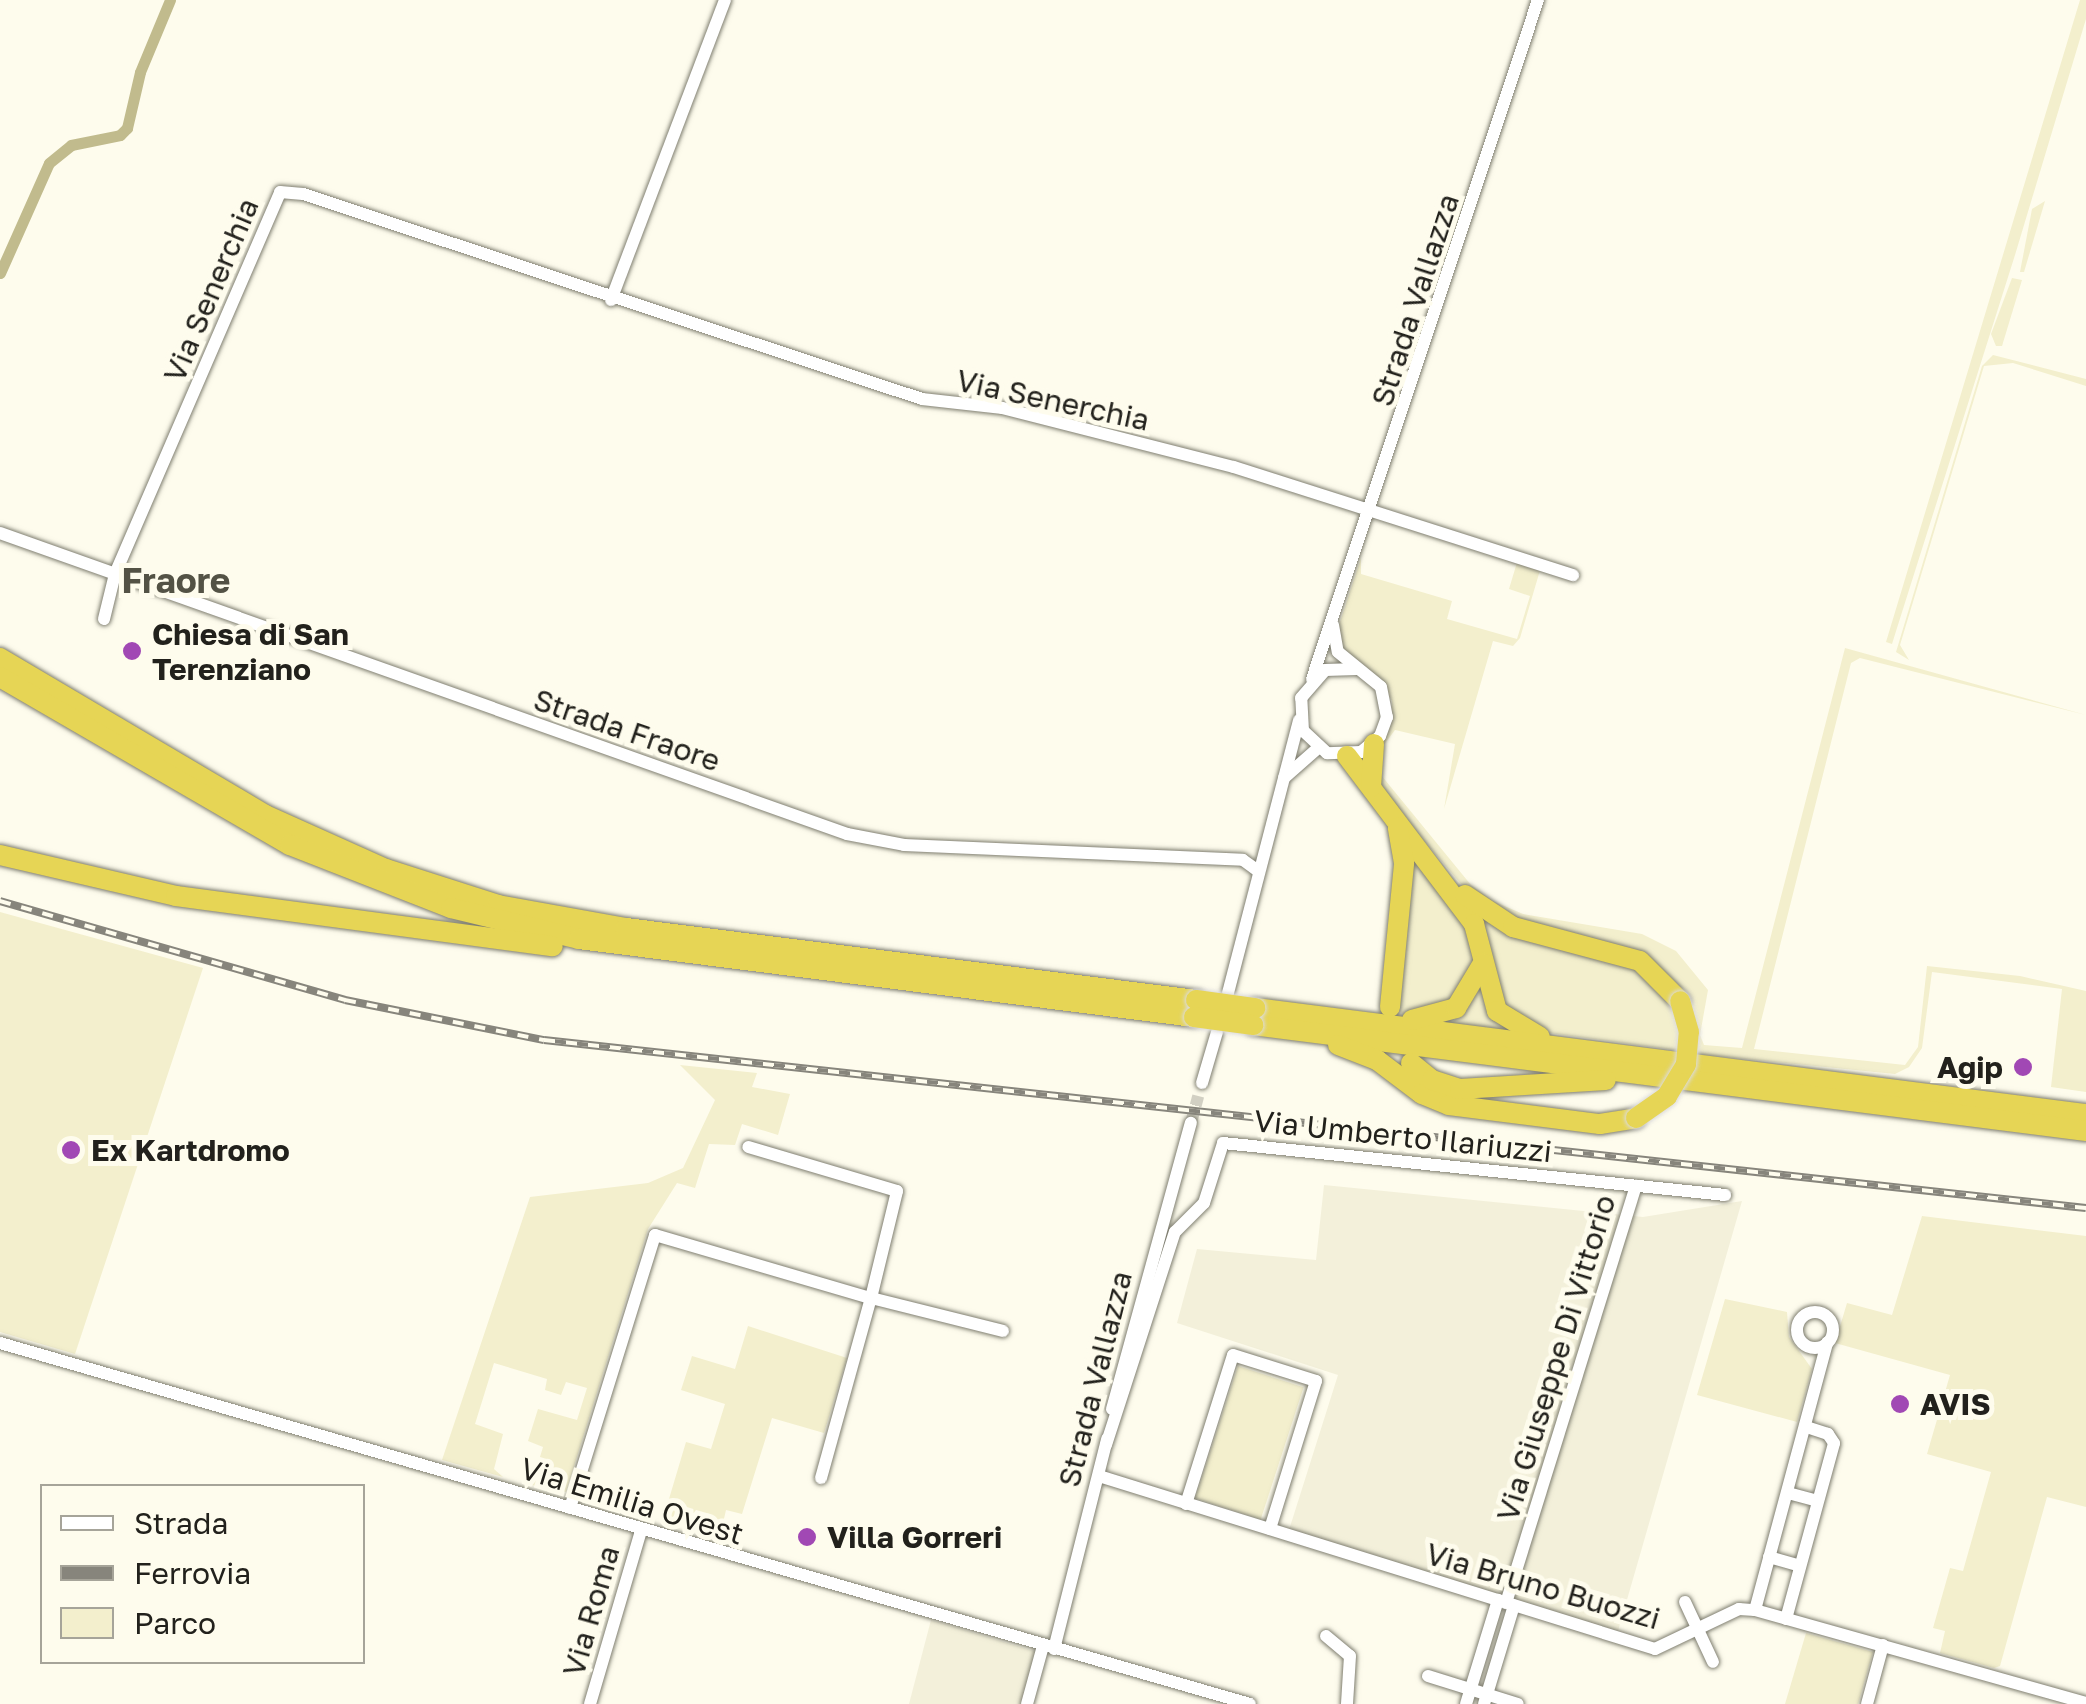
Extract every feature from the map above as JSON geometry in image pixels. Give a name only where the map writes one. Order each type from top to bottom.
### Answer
[{"type":"highway","points":[[0,645],[151,746]]},
{"type":"highway","points":[[0,658],[322,842],[498,905],[626,928],[1195,1009]]},
{"type":"highway","points":[[0,677],[290,845],[376,884],[556,935],[709,956],[1254,1016],[1652,1076],[2086,1131]]},
{"type":"highway","points":[[1371,789],[1374,744]]},
{"type":"highway","points":[[1347,756],[1471,919],[1494,1006],[1526,1033],[1712,1066]]},
{"type":"highway","points":[[1254,1016],[1357,1050],[1449,1105],[1600,1124],[1636,1118],[1668,1096],[1686,1064],[1688,1026],[1680,1001],[1660,975],[1634,959],[1493,918],[1392,816]]},
{"type":"highway","points":[[1390,1007],[1404,856],[1392,816]]},
{"type":"highway","points":[[0,855],[201,900],[640,957],[709,956]]},
{"type":"highway","points":[[1254,1016],[1436,1019],[1468,996],[1484,961]]},
{"type":"highway","points":[[1295,1014],[2086,1114]]},
{"type":"highway","points":[[1410,1064],[1460,1090],[1652,1076]]},
{"type":"street","points":[[611,300],[725,0]]},
{"type":"street","name":"Strada Vallazza","points":[[1228,992],[1299,720],[1300,698],[1312,679],[1369,515],[1538,0]]},
{"type":"street","name":"Via Senerchia","points":[[104,619],[114,574],[280,192],[303,194],[611,300],[922,400],[1002,408],[1234,467],[1369,515],[1384,514],[1573,575]]},
{"type":"street","name":"Strada Fraore","points":[[0,534],[847,834],[904,845],[1243,860],[1258,871]]},
{"type":"street","points":[[1299,720],[1318,748],[1347,756],[1374,744],[1385,727],[1386,697],[1338,652],[1333,614]]},
{"type":"street","points":[[1312,679],[1333,668],[1357,669]]},
{"type":"street","points":[[1282,780],[1318,748]]},
{"type":"street","points":[[1200,1090],[1217,1032]]},
{"type":"street","name":"Strada Vallazza","points":[[1027,1703],[1048,1648],[1099,1476],[1129,1334],[1190,1122]]},
{"type":"street","name":"Via Umberto Ilariuzzi","points":[[1106,1444],[1175,1232],[1204,1203],[1223,1143],[1725,1195]]},
{"type":"street","points":[[748,1147],[897,1191],[821,1478]]},
{"type":"street","name":"Via Giuseppe Di Vittorio","points":[[1506,1603],[1636,1186]]},
{"type":"street","points":[[570,1508],[655,1235],[871,1298],[998,1330]]},
{"type":"street","points":[[1821,1368],[1812,1348],[1797,1332],[1808,1314],[1830,1320],[1827,1343],[1821,1368],[1806,1428],[1755,1610],[2080,1703]]},
{"type":"street","name":"Via Emilia Ovest","points":[[0,1343],[1250,1704]]},
{"type":"street","points":[[1812,1348],[1827,1343]]},
{"type":"street","points":[[1186,1504],[1232,1355],[1316,1380],[1270,1529]]},
{"type":"street","points":[[1786,1619],[1834,1444],[1828,1434],[1806,1428]]},
{"type":"street","name":"Via Bruno Buozzi","points":[[1099,1476],[1656,1648],[1739,1609],[1755,1610]]},
{"type":"street","points":[[1788,1493],[1817,1501]]},
{"type":"street","name":"Via Roma","points":[[590,1704],[641,1531]]},
{"type":"street","points":[[1770,1557],[1800,1566]]},
{"type":"street","points":[[1685,1602],[1713,1662]]},
{"type":"street","points":[[1466,1704],[1506,1603]]},
{"type":"street","points":[[1485,1699],[1506,1603]]},
{"type":"street","points":[[1326,1636],[1350,1656],[1347,1704]]},
{"type":"street","points":[[1867,1704],[1883,1645]]},
{"type":"street","points":[[1428,1676],[1471,1689],[1485,1699],[1518,1704]]},
{"type":"shaded area","points":[[1324,1185],[1643,1217],[1742,1201],[1618,1631],[1289,1530],[1338,1375],[1177,1323],[1197,1249],[1316,1260]]},
{"type":"shaded area","points":[[931,1620],[1044,1654],[1027,1704],[909,1704]]},
{"type":"green space","points":[[2080,0],[2086,0],[2086,19],[1892,644],[1886,642]]},
{"type":"green space","points":[[2045,201],[2024,272],[2020,272],[2032,209]]},
{"type":"green space","points":[[2012,278],[2022,280],[2002,346],[1996,346],[1991,334]]},
{"type":"green space","points":[[1993,355],[2086,379],[2086,386],[2013,363],[1984,366],[1900,645],[1909,660],[1896,652],[1982,366]]},
{"type":"green space","points":[[1361,558],[1361,574],[1452,601],[1447,619],[1517,639],[1530,596],[1509,589],[1518,559],[1541,567],[1520,638],[1513,646],[1493,641],[1444,809],[1455,744],[1395,730],[1380,750],[1381,775],[1471,885],[1493,901],[1523,914],[1642,934],[1676,951],[1708,990],[1700,1035],[1704,1045],[1742,1048],[1845,648],[2086,715],[1860,658],[1851,663],[1754,1049],[1905,1065],[1918,1047],[1927,966],[2020,976],[2086,991],[2086,1092],[2051,1087],[2062,989],[1932,972],[1922,1048],[1909,1067],[1895,1074],[1695,1054],[1670,977],[1530,927],[1467,891],[1381,790],[1371,764],[1391,721],[1392,701],[1378,677],[1342,648],[1337,631]]},
{"type":"green space","points":[[1413,857],[1468,930],[1475,956],[1463,995],[1406,1016],[1395,1008]]},
{"type":"green space","name":"Ex Kartdromo","points":[[0,912],[203,968],[75,1354],[0,1332]]},
{"type":"green space","points":[[1481,919],[1647,972],[1679,1017],[1682,1051],[1535,1031],[1515,1022],[1493,986]]},
{"type":"green space","points":[[1481,988],[1509,1029],[1508,1030],[1452,1023]]},
{"type":"green space","points":[[680,1065],[757,1073],[752,1087],[790,1094],[778,1135],[742,1124],[735,1145],[709,1144],[695,1188],[677,1183],[648,1229],[566,1492],[522,1483],[533,1480],[543,1447],[528,1441],[538,1409],[577,1420],[587,1388],[566,1382],[561,1395],[545,1390],[547,1379],[494,1363],[475,1424],[503,1434],[494,1469],[503,1477],[442,1460],[530,1197],[648,1183],[683,1168],[715,1100]]},
{"type":"green space","points":[[1922,1216],[2086,1236],[2086,1507],[2047,1497],[2000,1666],[1994,1668],[1940,1653],[1945,1631],[1933,1628],[1950,1568],[1963,1571],[1991,1472],[1927,1454],[1950,1375],[1835,1343],[1847,1303],[1892,1315]]},
{"type":"green space","points":[[1725,1299],[1787,1312],[1789,1337],[1812,1369],[1797,1422],[1697,1395]]},
{"type":"green space","points":[[748,1326],[847,1358],[824,1433],[772,1418],[742,1514],[726,1510],[720,1536],[663,1519],[686,1442],[711,1449],[725,1404],[681,1390],[692,1356],[735,1369]]},
{"type":"green space","points":[[1238,1366],[1304,1387],[1261,1520],[1195,1498]]},
{"type":"green space","points":[[1806,1633],[1873,1652],[1858,1704],[1785,1704]]},
{"type":"waterway","points":[[0,273],[49,163],[71,145],[120,135],[127,128],[140,72],[170,0]]},
{"type":"tunnel","points":[[1191,1123],[1198,1096]]},
{"type":"railway","points":[[0,901],[345,1000],[544,1040],[2086,1208]]},
{"type":"place","name":"Chiesa di San Terenziano","points":[[132,651]]},
{"type":"place","name":"Agip","points":[[2023,1067]]},
{"type":"place","name":"Ex Kartdromo","points":[[71,1150]]},
{"type":"place","name":"AVIS","points":[[1900,1404]]},
{"type":"place","name":"Villa Gorreri","points":[[807,1537]]},
{"type":"district","name":"Fraore","points":[[176,580]]}]
